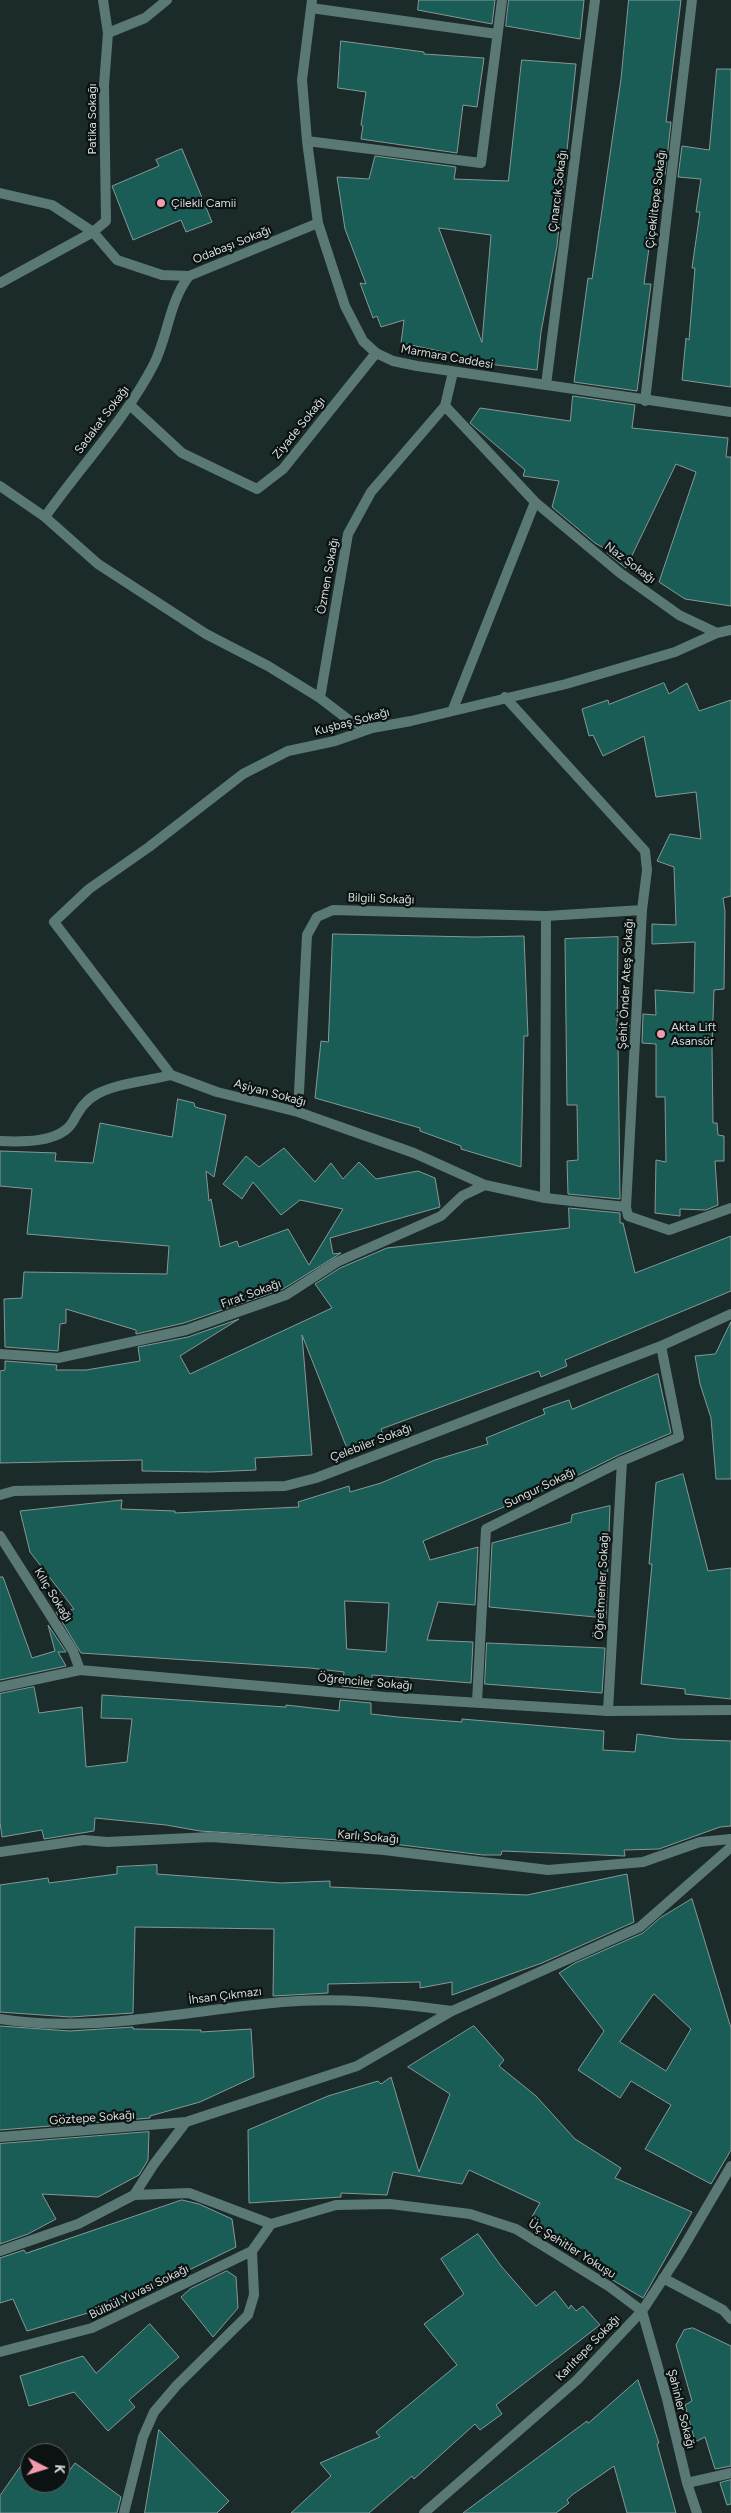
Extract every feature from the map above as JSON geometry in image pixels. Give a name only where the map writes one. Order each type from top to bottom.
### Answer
[{"type":"street","name":"Patika Sokağı","points":[[94,232],[106,221],[104,85],[108,33],[102,0]]},
{"type":"street","points":[[108,33],[145,18],[167,0]]},
{"type":"street","points":[[307,141],[481,163],[502,0]]},
{"type":"street","name":"Çınarcık Sokağı","points":[[546,385],[594,0]]},
{"type":"street","name":"Çiçeklitepe Sokağı","points":[[645,401],[692,0]]},
{"type":"street","points":[[312,4],[497,34]]},
{"type":"street","name":"Marmara Caddesi","points":[[312,4],[302,80],[307,141],[318,223],[345,306],[363,341],[376,353],[394,361],[453,372],[731,412]]},
{"type":"street","name":"Odabaşı Sokağı","points":[[0,193],[52,205],[94,232],[117,260],[162,275],[189,276],[318,223]]},
{"type":"street","points":[[0,283],[94,232]]},
{"type":"street","name":"Sadakat Sokağı","points":[[45,517],[131,406],[155,362],[179,289],[189,276]]},
{"type":"street","name":"Ziyade Sokağı","points":[[131,406],[182,453],[257,489],[283,469],[376,353]]},
{"type":"street","name":"Özmen Sokağı","points":[[320,698],[348,534],[371,492],[445,406],[453,372]]},
{"type":"street","name":"Naz Sokağı","points":[[445,406],[535,502],[620,573],[679,615],[717,633]]},
{"type":"street","points":[[0,486],[45,517],[98,564],[206,634],[268,666],[320,698],[350,720],[372,728]]},
{"type":"street","points":[[453,709],[535,502]]},
{"type":"street","name":"Kuşbaş Sokağı","points":[[171,1075],[54,922],[89,889],[149,847],[243,774],[288,750],[335,741],[372,728],[411,721],[453,709],[566,684],[675,652],[717,633],[731,630]]},
{"type":"street","name":"Şehit Önder Ateş Sokağı","points":[[505,697],[645,851],[647,870],[642,910],[626,1207]]},
{"type":"street","name":"Bilgili Sokağı","points":[[298,1112],[307,936],[317,917],[333,910],[546,916],[642,910]]},
{"type":"street","points":[[545,1198],[546,916]]},
{"type":"street","points":[[0,1141],[20,1142],[55,1136],[71,1125],[80,1108],[97,1094],[171,1075]]},
{"type":"street","name":"Aşiyan Sokağı","points":[[171,1075],[217,1092],[298,1112],[414,1154],[486,1185],[545,1198],[626,1207]]},
{"type":"street","name":"Fırat Sokağı","points":[[0,1354],[58,1358],[186,1330],[286,1295],[337,1262],[441,1216],[462,1196],[486,1185]]},
{"type":"street","points":[[626,1207],[628,1216],[669,1230],[731,1208]]},
{"type":"street","name":"Çelebiler Sokağı","points":[[0,1495],[14,1491],[285,1486],[316,1478],[661,1346],[731,1314]]},
{"type":"street","name":"Sungur Sokağı","points":[[477,1702],[486,1529],[622,1462],[678,1437],[661,1346]]},
{"type":"street","name":"Öğretmenler Sokağı","points":[[608,1711],[622,1462]]},
{"type":"street","name":"Kılıç Sokağı","points":[[0,1536],[73,1651],[80,1670]]},
{"type":"street","name":"Öğrenciler Sokağı","points":[[0,1686],[80,1670],[385,1697],[608,1711],[731,1710]]},
{"type":"street","name":"Karlı Sokağı","points":[[0,1852],[84,1840],[107,1842],[211,1837],[384,1850],[548,1870],[643,1862],[700,1842],[731,1839]]},
{"type":"street","name":"Göztepe Sokağı","points":[[0,2137],[186,2122],[357,2066],[452,2011],[640,1927],[731,1847]]},
{"type":"street","name":"İhsan Çıkmazı","points":[[0,2018],[35,2024],[129,2019],[284,2002],[386,2001],[452,2011]]},
{"type":"street","points":[[134,2195],[154,2164],[186,2122]]},
{"type":"street","name":"Karlıtepe Sokağı","points":[[424,2513],[576,2380],[642,2311],[731,2166]]},
{"type":"street","points":[[0,2251],[78,2224],[134,2195],[189,2194],[271,2224]]},
{"type":"street","name":"Üç Şehitler Yokuşu","points":[[271,2224],[336,2205],[390,2204],[470,2214],[516,2229],[610,2287],[642,2311]]},
{"type":"street","name":"Bülbül Yuvası Sokağı","points":[[0,2352],[92,2328],[252,2251],[271,2224]]},
{"type":"street","points":[[124,2513],[143,2437],[154,2412],[177,2385],[248,2315],[254,2296],[252,2251]]},
{"type":"street","points":[[663,2278],[723,2310],[731,2319]]},
{"type":"street","name":"Şahinler Sokağı","points":[[642,2311],[667,2399],[687,2483],[697,2513]]},
{"type":"street","points":[[687,2483],[731,2473]]},
{"type":"building","points":[[419,0],[495,0],[492,24],[418,10]]},
{"type":"building","points":[[509,0],[584,0],[580,39],[506,26]]},
{"type":"building","points":[[629,0],[681,0],[666,122],[671,122],[665,175],[659,175],[644,284],[651,284],[637,391],[574,382],[588,278],[592,279],[621,79]]},
{"type":"building","points":[[341,41],[424,52],[424,54],[484,58],[477,107],[463,105],[457,153],[361,139],[366,92],[338,88]]},
{"type":"building","points":[[522,60],[576,64],[557,246],[541,332],[537,370],[481,363],[482,360],[401,343],[404,320],[381,327],[377,316],[373,318],[360,283],[366,284],[345,229],[337,177],[369,179],[375,156],[456,167],[454,179],[508,181]],"holes":[[[439,228],[491,235],[482,342]]]},
{"type":"building","points":[[717,69],[731,69],[731,387],[682,380],[686,338],[689,340],[695,268],[692,268],[700,212],[696,212],[701,179],[678,177],[682,146],[709,150]]},
{"type":"building","name":"Çilekli Camii","points":[[182,149],[212,222],[186,232],[181,220],[133,240],[112,186],[159,166],[156,160]]},
{"type":"building","points":[[573,396],[635,405],[632,428],[728,438],[726,457],[731,457],[731,606],[685,599],[659,582],[696,472],[676,464],[626,568],[607,553],[609,551],[595,543],[552,507],[559,481],[523,476],[525,470],[470,423],[480,408],[570,421]]},
{"type":"building","points":[[664,683],[669,694],[687,683],[699,711],[731,700],[731,896],[723,898],[725,911],[724,989],[714,990],[712,1047],[713,1123],[717,1123],[718,1135],[724,1136],[724,1161],[715,1161],[718,1205],[706,1210],[680,1209],[680,1216],[655,1213],[656,1160],[666,1162],[665,1097],[656,1097],[656,1044],[642,1043],[643,1014],[656,1015],[655,990],[694,993],[695,942],[652,944],[652,924],[676,925],[674,867],[657,861],[670,834],[701,839],[696,792],[656,797],[644,736],[603,756],[593,735],[589,736],[582,709],[608,700],[609,704]]},
{"type":"building","points":[[333,934],[474,937],[524,936],[528,1036],[524,1036],[521,1167],[461,1149],[461,1146],[420,1131],[420,1128],[315,1098],[321,1041],[328,1042]]},
{"type":"building","points":[[618,937],[617,1040],[629,1025],[628,1041],[618,1040],[620,1199],[568,1194],[567,1161],[578,1160],[577,1105],[567,1105],[565,939]]},
{"type":"building","points":[[178,1099],[194,1103],[195,1107],[226,1115],[214,1177],[206,1171],[209,1201],[211,1199],[220,1247],[237,1241],[239,1247],[288,1229],[309,1265],[343,1209],[300,1200],[281,1215],[253,1182],[242,1199],[223,1184],[246,1156],[259,1167],[284,1148],[315,1182],[331,1163],[343,1179],[359,1162],[376,1179],[418,1171],[435,1178],[440,1207],[330,1238],[333,1254],[341,1253],[283,1289],[184,1323],[136,1334],[136,1330],[66,1309],[66,1323],[60,1324],[58,1351],[5,1347],[4,1299],[22,1298],[24,1272],[167,1274],[169,1246],[27,1234],[32,1189],[0,1186],[0,1151],[56,1153],[55,1161],[93,1163],[100,1123],[172,1137]]},
{"type":"building","points":[[569,1208],[620,1213],[620,1223],[623,1223],[635,1273],[731,1236],[731,1291],[565,1360],[567,1366],[541,1377],[539,1371],[381,1429],[384,1437],[348,1451],[302,1335],[312,1455],[255,1458],[256,1470],[210,1472],[142,1471],[142,1460],[0,1463],[0,1371],[5,1370],[5,1361],[57,1365],[56,1370],[86,1370],[140,1361],[138,1347],[188,1337],[239,1319],[180,1356],[190,1374],[332,1308],[315,1284],[340,1268],[387,1248],[569,1228]]},
{"type":"building","points":[[731,1322],[731,1479],[716,1479],[711,1418],[700,1384],[695,1356],[715,1354]]},
{"type":"building","points":[[658,1374],[671,1433],[619,1455],[568,1480],[423,1541],[430,1560],[478,1547],[475,1605],[438,1602],[427,1640],[473,1642],[471,1683],[372,1675],[371,1689],[342,1686],[344,1672],[310,1668],[81,1653],[56,1612],[74,1609],[30,1552],[20,1511],[122,1500],[121,1509],[175,1511],[175,1513],[299,1507],[298,1502],[349,1486],[350,1492],[381,1483],[435,1460],[488,1444],[486,1438],[545,1414],[543,1409],[569,1400],[572,1409]],"holes":[[[345,1601],[389,1603],[386,1652],[347,1649]]]},
{"type":"building","points":[[683,1474],[708,1571],[731,1568],[731,1699],[685,1694],[685,1689],[641,1684],[652,1564],[649,1564],[656,1483]]},
{"type":"building","points":[[610,1506],[606,1618],[489,1607],[492,1543],[571,1522],[572,1515]]},
{"type":"building","points":[[0,1577],[3,1577],[32,1658],[55,1651],[48,1625],[66,1652],[58,1652],[66,1666],[0,1680]]},
{"type":"building","points":[[487,1643],[605,1648],[602,1693],[485,1684]]},
{"type":"building","points":[[34,1687],[39,1713],[82,1707],[86,1767],[127,1762],[132,1719],[101,1718],[102,1695],[286,1707],[286,1705],[339,1711],[340,1700],[371,1703],[371,1714],[462,1722],[462,1719],[604,1731],[603,1750],[635,1752],[637,1734],[676,1739],[731,1741],[731,1826],[720,1827],[659,1849],[624,1850],[625,1856],[502,1851],[501,1855],[483,1855],[385,1843],[200,1831],[166,1825],[95,1818],[94,1831],[44,1839],[42,1830],[2,1837],[0,1822],[0,1694]]},
{"type":"building","points":[[157,1865],[157,1874],[281,1883],[330,1881],[330,1887],[527,1895],[627,1874],[634,1922],[542,1963],[452,1995],[452,1982],[420,1988],[420,1982],[328,1984],[328,1993],[273,1996],[274,1929],[135,1927],[133,2013],[70,2017],[0,2012],[0,1885],[48,1878],[49,1883],[117,1874],[117,1867]]},
{"type":"building","points":[[692,1899],[731,2028],[731,2150],[711,2184],[645,2149],[671,2105],[631,2081],[620,2098],[578,2070],[604,2031],[559,1973],[575,1963],[643,1933],[660,1918]],"holes":[[[654,1994],[691,2029],[666,2071],[620,2042]]]},
{"type":"building","points":[[0,2026],[70,2031],[133,2027],[133,2029],[201,2030],[201,2032],[251,2029],[254,2077],[200,2102],[150,2116],[150,2118],[0,2130]]},
{"type":"building","points":[[474,2026],[504,2060],[499,2066],[536,2096],[575,2139],[621,2168],[615,2178],[692,2212],[643,2298],[594,2269],[598,2262],[530,2220],[540,2203],[469,2170],[462,2184],[393,2172],[387,2195],[341,2193],[341,2197],[249,2203],[248,2130],[328,2096],[378,2081],[381,2084],[391,2077],[419,2172],[450,2094],[408,2067]]},
{"type":"building","points":[[149,2132],[148,2160],[139,2175],[98,2197],[42,2194],[56,2219],[28,2234],[0,2244],[0,2144]]},
{"type":"building","points":[[182,2200],[199,2204],[232,2219],[236,2247],[99,2314],[98,2310],[27,2331],[13,2299],[0,2303],[0,2258],[24,2250],[26,2253]]},
{"type":"building","points":[[478,2234],[501,2266],[536,2306],[555,2291],[569,2309],[571,2305],[576,2311],[583,2306],[600,2325],[496,2405],[502,2414],[480,2430],[475,2424],[414,2479],[412,2476],[369,2513],[291,2513],[331,2476],[320,2463],[380,2437],[376,2432],[457,2365],[424,2324],[464,2294],[441,2259]]},
{"type":"building","points":[[227,2271],[236,2277],[238,2308],[213,2337],[181,2297],[190,2289]]},
{"type":"building","points":[[150,2324],[179,2357],[129,2400],[135,2407],[108,2431],[74,2392],[29,2406],[20,2376],[83,2356],[96,2373]]},
{"type":"building","points":[[693,2328],[731,2346],[731,2466],[715,2469],[705,2437],[695,2442],[685,2405],[692,2401],[676,2345],[684,2330]]},
{"type":"building","points":[[638,2380],[659,2443],[657,2444],[676,2513],[627,2513],[614,2466],[572,2495],[567,2500],[569,2503],[556,2513],[463,2513],[587,2421],[588,2423]]},
{"type":"building","points":[[159,2430],[229,2501],[217,2513],[145,2513]]},
{"type":"building","points":[[75,2463],[121,2497],[117,2513],[0,2513],[0,2496],[20,2467],[20,2493],[70,2493],[70,2470]]},
{"type":"building","points":[[731,2480],[731,2504],[727,2505],[720,2483]]},
{"type":"place","name":"Çilekli Camii","points":[[161,203]]},
{"type":"place","name":"Akta Lift Asansör","points":[[661,1034]]}]
